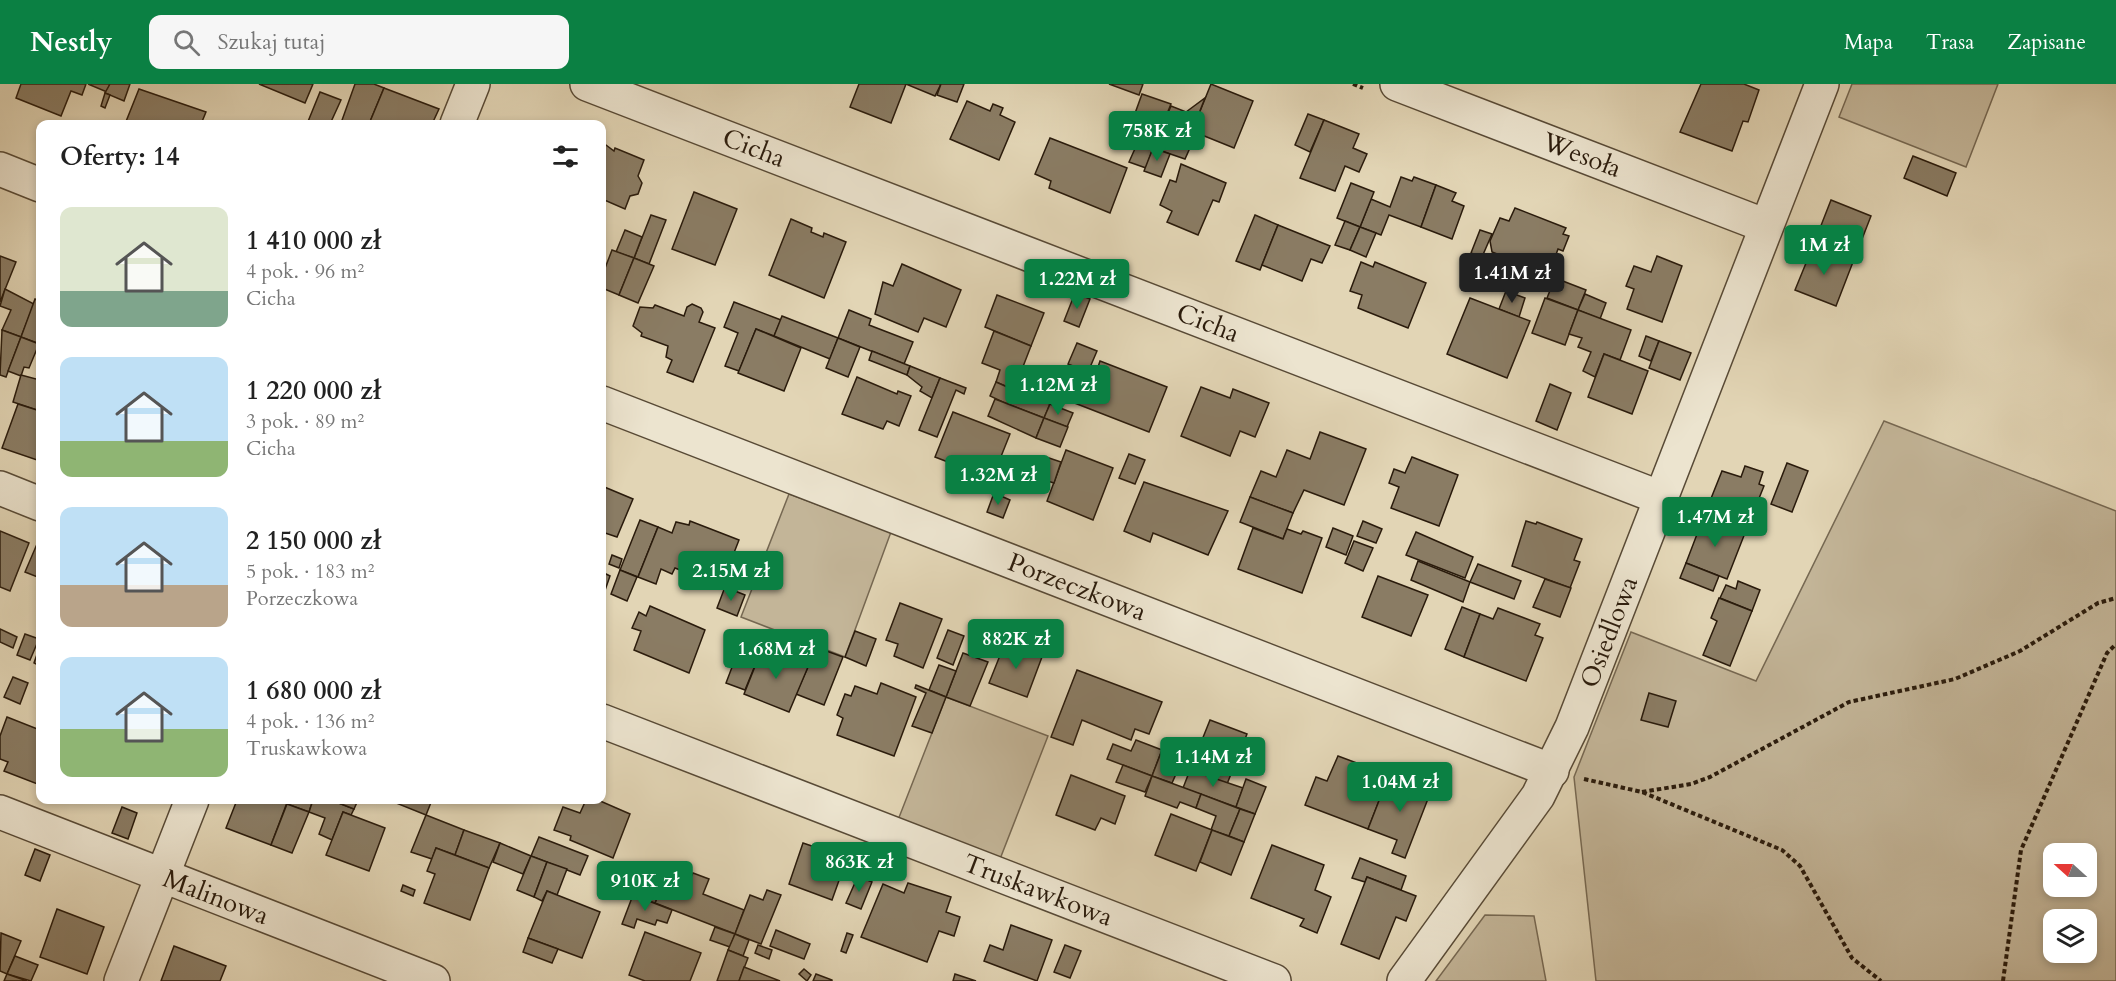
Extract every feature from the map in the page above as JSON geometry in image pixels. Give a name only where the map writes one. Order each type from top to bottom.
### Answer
[{"type":"street","points":[[459,120],[473,84]]},
{"type":"street","name":"Cicha","points":[[587,84],[1661,498]]},
{"type":"street","name":"Wesoła","points":[[1397,84],[1766,226]]},
{"type":"street","name":"Osiedlowa","points":[[1404,981],[1522,819],[1552,771],[1822,84]]},
{"type":"street","points":[[0,169],[36,183]]},
{"type":"street","name":"Porzeczkowa","points":[[606,405],[1552,771]]},
{"type":"street","points":[[0,488],[36,502]]},
{"type":"street","name":"Truskawkowa","points":[[606,723],[1274,981]]},
{"type":"street","points":[[121,981],[190,804]]},
{"type":"street","name":"Malinowa","points":[[0,812],[433,981]]},
{"type":"path","points":[[1642,792],[1691,784],[1710,777],[1849,702],[1955,679],[2020,651],[2098,603],[2116,598]]},
{"type":"path","points":[[2003,981],[2021,850],[2107,653],[2116,644]]},
{"type":"path","points":[[1552,771],[1642,792],[1782,850],[1800,866],[1852,958],[1881,981]]},
{"type":"shaded area","points":[[1852,84],[1998,84],[1966,167],[1839,117]]},
{"type":"shaded area","points":[[1884,421],[2116,511],[2116,981],[1596,981],[1574,777],[1631,632],[1756,681]]},
{"type":"shaded area","points":[[789,494],[891,532],[845,657],[741,617]]},
{"type":"shaded area","points":[[946,697],[1048,736],[1000,859],[898,820]]},
{"type":"shaded area","points":[[1485,915],[1534,916],[1546,981],[1436,981]]},
{"type":"building","points":[[21,84],[86,84],[82,95],[71,91],[61,116],[16,98]]},
{"type":"building","points":[[88,84],[110,84],[107,92]]},
{"type":"building","points":[[110,84],[130,84],[124,101],[105,93]]},
{"type":"building","points":[[259,84],[313,84],[305,103]]},
{"type":"building","points":[[355,84],[374,84],[384,88],[371,120],[342,120]]},
{"type":"building","points":[[859,84],[906,84],[891,123],[850,107]]},
{"type":"building","points":[[906,84],[941,84],[935,96]]},
{"type":"building","points":[[941,84],[964,84],[957,102],[937,95]]},
{"type":"building","points":[[1109,84],[1143,84],[1139,95]]},
{"type":"building","points":[[1211,84],[1253,101],[1234,148],[1192,131]]},
{"type":"building","points":[[1701,84],[1744,84],[1759,90],[1748,122],[1743,121],[1732,151],[1680,132]]},
{"type":"building","points":[[384,88],[439,109],[434,120],[371,120]]},
{"type":"building","points":[[139,89],[206,112],[203,120],[127,120]]},
{"type":"building","points":[[320,92],[341,100],[332,120],[309,120]]},
{"type":"building","points":[[105,93],[110,95],[105,108],[101,106]]},
{"type":"building","points":[[1142,94],[1171,104],[1153,148],[1136,141],[1139,135],[1129,130]]},
{"type":"building","points":[[1205,98],[1192,131],[1197,132],[1185,159],[1153,148],[1171,106],[1186,112]]},
{"type":"building","points":[[967,101],[990,111],[993,104],[1003,108],[1000,115],[1015,122],[999,160],[950,139]]},
{"type":"building","points":[[1308,114],[1324,120],[1310,152],[1295,145]]},
{"type":"building","points":[[1324,120],[1359,134],[1353,148],[1367,154],[1359,172],[1345,166],[1335,191],[1300,178]]},
{"type":"building","points":[[1050,138],[1127,168],[1110,213],[1049,188],[1051,181],[1035,174]]},
{"type":"building","points":[[1138,142],[1153,148],[1146,168],[1129,162]]},
{"type":"building","points":[[606,145],[614,151],[615,148],[644,160],[638,176],[642,183],[638,194],[630,196],[625,209],[606,201]]},
{"type":"building","points":[[1153,148],[1170,154],[1161,177],[1144,171]]},
{"type":"building","points":[[1913,156],[1956,173],[1947,196],[1904,178]]},
{"type":"building","points":[[1181,164],[1226,183],[1219,202],[1213,200],[1198,235],[1167,222],[1172,211],[1160,205],[1170,180],[1176,182]]},
{"type":"building","points":[[1401,177],[1412,181],[1414,177],[1436,185],[1421,227],[1389,215],[1381,235],[1360,227],[1371,199],[1390,207]]},
{"type":"building","points":[[1351,183],[1374,192],[1360,227],[1337,218]]},
{"type":"building","points":[[1436,185],[1456,193],[1452,201],[1464,206],[1452,239],[1421,227]]},
{"type":"building","points":[[694,192],[737,209],[715,265],[672,249]]},
{"type":"building","points":[[1831,200],[1871,216],[1853,262],[1813,246]]},
{"type":"building","points":[[1515,208],[1566,228],[1563,234],[1569,236],[1563,251],[1558,249],[1549,274],[1492,252],[1490,241],[1500,218],[1509,221]]},
{"type":"building","points":[[651,215],[666,220],[649,264],[634,258]]},
{"type":"building","points":[[1255,215],[1278,225],[1260,270],[1236,261]]},
{"type":"building","points":[[791,219],[812,228],[811,232],[823,237],[824,233],[846,242],[824,298],[769,275]]},
{"type":"building","points":[[1345,221],[1360,227],[1350,250],[1335,245]]},
{"type":"building","points":[[1278,225],[1330,246],[1322,263],[1311,259],[1302,281],[1262,265]]},
{"type":"building","points":[[1360,227],[1376,233],[1366,257],[1350,250]]},
{"type":"building","points":[[625,230],[642,237],[634,258],[616,252]]},
{"type":"building","points":[[1480,230],[1492,234],[1482,257],[1471,253]]},
{"type":"building","points":[[1813,246],[1853,262],[1836,306],[1795,290]]},
{"type":"building","points":[[612,250],[634,258],[619,295],[606,290],[606,266]]},
{"type":"building","points":[[0,256],[16,262],[0,302]]},
{"type":"building","points":[[1657,256],[1682,266],[1662,322],[1627,309],[1634,289],[1626,286],[1634,266],[1651,272]]},
{"type":"building","points":[[634,258],[654,266],[638,303],[619,295]]},
{"type":"building","points":[[1361,262],[1373,267],[1375,262],[1426,283],[1408,328],[1358,308],[1362,295],[1350,291]]},
{"type":"building","points":[[902,264],[961,290],[946,327],[924,318],[918,332],[875,314],[883,282],[893,286]]},
{"type":"building","points":[[1555,278],[1586,290],[1578,310],[1547,298]]},
{"type":"building","points":[[5,289],[34,304],[21,337],[2,330],[11,310],[0,306]]},
{"type":"building","points":[[1506,291],[1525,298],[1519,317],[1499,309]]},
{"type":"building","points":[[1075,293],[1090,299],[1079,327],[1064,321]]},
{"type":"building","points":[[1585,294],[1606,303],[1600,319],[1578,310]]},
{"type":"building","points":[[997,295],[1044,313],[1031,346],[985,327]]},
{"type":"building","points":[[1470,298],[1530,321],[1507,378],[1447,354]]},
{"type":"building","points":[[1545,298],[1578,310],[1565,345],[1532,333]]},
{"type":"building","points":[[35,299],[36,343],[21,337]]},
{"type":"building","points":[[734,302],[781,320],[774,336],[756,329],[739,371],[725,366],[738,333],[724,327]]},
{"type":"building","points":[[692,304],[701,308],[703,312],[699,322],[715,328],[693,382],[667,372],[672,360],[666,357],[668,346],[641,336],[642,333],[633,326],[640,307],[653,308],[655,305],[684,316],[687,307]]},
{"type":"building","points":[[849,310],[871,319],[869,325],[913,342],[904,364],[838,338]]},
{"type":"building","points":[[1578,310],[1631,330],[1620,360],[1604,354],[1595,377],[1583,371],[1591,352],[1578,347],[1582,338],[1569,334]]},
{"type":"building","points":[[782,316],[838,338],[830,359],[774,336]]},
{"type":"building","points":[[756,329],[801,348],[784,391],[738,373]]},
{"type":"building","points":[[2,330],[21,337],[6,377],[0,375]]},
{"type":"building","points":[[994,331],[1031,346],[1019,377],[1022,379],[1017,391],[996,382],[1000,370],[982,363]]},
{"type":"building","points":[[1646,336],[1659,341],[1651,361],[1639,356]]},
{"type":"building","points":[[21,337],[36,343],[36,351],[29,368],[24,367],[21,376],[8,371]]},
{"type":"building","points":[[838,338],[860,347],[848,377],[826,368]]},
{"type":"building","points":[[1659,341],[1691,353],[1680,380],[1649,368]]},
{"type":"building","points":[[1077,343],[1097,351],[1088,372],[1068,364]]},
{"type":"building","points":[[872,351],[910,366],[907,375],[869,360]]},
{"type":"building","points":[[1604,354],[1648,371],[1632,414],[1588,397]]},
{"type":"building","points":[[1100,361],[1167,387],[1149,432],[1072,402],[1081,377],[1093,382]]},
{"type":"building","points":[[910,366],[940,378],[932,398],[920,391],[922,387],[907,375]]},
{"type":"building","points":[[21,375],[36,379],[36,410],[13,402]]},
{"type":"building","points":[[857,377],[897,394],[898,391],[911,396],[899,426],[887,421],[883,429],[842,414]]},
{"type":"building","points":[[940,378],[966,388],[964,394],[956,390],[937,437],[919,430]]},
{"type":"building","points":[[996,382],[1014,390],[1007,404],[990,396]]},
{"type":"building","points":[[1550,384],[1571,393],[1557,430],[1536,421]]},
{"type":"building","points":[[1201,387],[1230,398],[1233,389],[1269,403],[1255,437],[1240,431],[1230,456],[1181,436]]},
{"type":"building","points":[[1014,390],[1050,404],[1044,418],[1007,404]]},
{"type":"building","points":[[995,399],[1044,418],[1036,438],[988,416]]},
{"type":"building","points":[[18,404],[36,410],[36,460],[2,448]]},
{"type":"building","points":[[1050,404],[1073,413],[1067,427],[1044,418]]},
{"type":"building","points":[[953,412],[1010,434],[992,479],[935,457]]},
{"type":"building","points":[[1044,418],[1068,427],[1060,447],[1036,438]]},
{"type":"building","points":[[1320,432],[1366,449],[1344,505],[1304,490],[1293,513],[1250,497],[1261,471],[1276,477],[1287,450],[1310,459]]},
{"type":"building","points":[[1066,450],[1113,468],[1093,520],[1047,501]]},
{"type":"building","points":[[1129,454],[1145,460],[1135,484],[1119,478]]},
{"type":"building","points":[[1412,457],[1458,475],[1439,526],[1391,508],[1399,487],[1389,483],[1394,469],[1405,473]]},
{"type":"building","points":[[1049,458],[1061,462],[1054,483],[1041,479]]},
{"type":"building","points":[[1787,463],[1808,471],[1792,512],[1771,504]]},
{"type":"building","points":[[1745,466],[1763,472],[1759,484],[1764,486],[1745,533],[1704,516],[1722,471],[1741,477]]},
{"type":"building","points":[[1144,482],[1228,511],[1208,555],[1153,533],[1150,542],[1124,531]]},
{"type":"building","points":[[606,488],[633,499],[617,537],[606,533]]},
{"type":"building","points":[[994,493],[1010,500],[1003,518],[987,512]]},
{"type":"building","points":[[1250,497],[1293,513],[1283,539],[1240,522]]},
{"type":"building","points":[[1704,516],[1745,533],[1727,579],[1686,563]]},
{"type":"building","points":[[640,520],[658,527],[638,577],[620,570]]},
{"type":"building","points":[[690,521],[739,540],[721,586],[675,568],[672,574],[661,569],[656,584],[638,577],[658,527],[672,533],[676,522],[689,525]]},
{"type":"building","points":[[1363,521],[1382,529],[1376,543],[1357,536]]},
{"type":"building","points":[[1526,521],[1536,524],[1537,522],[1582,539],[1574,560],[1580,562],[1570,588],[1512,566]]},
{"type":"building","points":[[1253,528],[1283,539],[1287,529],[1301,534],[1303,531],[1322,538],[1302,593],[1238,569]]},
{"type":"building","points":[[1333,528],[1353,536],[1346,555],[1326,547]]},
{"type":"building","points":[[0,531],[29,543],[10,591],[0,587]]},
{"type":"building","points":[[1416,532],[1473,557],[1465,578],[1406,555]]},
{"type":"building","points":[[1354,541],[1373,548],[1363,571],[1345,563]]},
{"type":"building","points":[[36,546],[36,576],[25,572]]},
{"type":"building","points":[[612,555],[622,559],[619,568],[609,564]]},
{"type":"building","points":[[1418,561],[1470,582],[1463,602],[1411,580]]},
{"type":"building","points":[[1686,563],[1719,576],[1713,591],[1680,578]]},
{"type":"building","points":[[1478,564],[1521,581],[1514,599],[1470,582]]},
{"type":"building","points":[[620,570],[637,577],[627,601],[611,594]]},
{"type":"building","points":[[606,574],[610,576],[606,588]]},
{"type":"building","points":[[1378,576],[1428,595],[1411,636],[1362,617]]},
{"type":"building","points":[[1545,579],[1571,588],[1560,617],[1533,607]]},
{"type":"building","points":[[1738,581],[1760,590],[1752,611],[1720,598],[1726,585],[1736,589]]},
{"type":"building","points":[[725,587],[745,595],[737,616],[717,608]]},
{"type":"building","points":[[1719,598],[1752,611],[1730,666],[1703,655],[1717,621],[1711,618]]},
{"type":"building","points":[[900,603],[942,619],[923,668],[894,656],[898,644],[886,640]]},
{"type":"building","points":[[650,606],[705,630],[689,673],[634,650],[641,631],[632,628],[639,612],[646,616]]},
{"type":"building","points":[[1462,607],[1480,614],[1464,657],[1445,649]]},
{"type":"building","points":[[1498,608],[1540,624],[1535,635],[1543,638],[1526,681],[1464,657],[1480,614],[1493,619]]},
{"type":"building","points":[[0,629],[17,637],[13,648],[0,642]]},
{"type":"building","points":[[948,630],[964,636],[953,665],[937,658]]},
{"type":"building","points":[[855,631],[876,639],[866,666],[845,657]]},
{"type":"building","points":[[745,633],[765,641],[745,690],[726,683]]},
{"type":"building","points":[[25,634],[36,638],[36,646],[30,660],[17,655]]},
{"type":"building","points":[[799,641],[843,657],[824,705],[796,694],[808,667],[792,661]]},
{"type":"building","points":[[1005,643],[1042,657],[1027,697],[989,683]]},
{"type":"building","points":[[762,649],[808,667],[789,712],[744,694]]},
{"type":"building","points":[[963,653],[988,662],[970,706],[946,697]]},
{"type":"building","points":[[939,665],[956,671],[946,697],[929,690]]},
{"type":"building","points":[[1077,670],[1162,702],[1149,734],[1135,729],[1131,740],[1082,720],[1073,745],[1051,737]]},
{"type":"building","points":[[13,677],[28,683],[20,704],[4,697]]},
{"type":"building","points":[[881,683],[916,697],[894,756],[837,735],[843,718],[837,715],[845,694],[851,696],[855,686],[877,694]]},
{"type":"building","points":[[916,685],[946,697],[932,733],[912,726],[926,693],[915,688]]},
{"type":"building","points":[[1649,693],[1676,701],[1668,727],[1641,720]]},
{"type":"building","points":[[7,717],[36,728],[36,783],[4,771],[8,762],[0,759],[0,736]]},
{"type":"building","points":[[1210,720],[1247,734],[1227,784],[1190,770]]},
{"type":"building","points":[[1136,740],[1162,750],[1152,776],[1107,759],[1113,744],[1131,751]]},
{"type":"building","points":[[1162,750],[1183,758],[1172,783],[1152,776]]},
{"type":"building","points":[[1338,756],[1389,775],[1368,829],[1305,805],[1316,777],[1327,781]]},
{"type":"building","points":[[1123,765],[1152,776],[1145,792],[1116,782]]},
{"type":"building","points":[[1190,770],[1243,788],[1236,807],[1183,788]]},
{"type":"building","points":[[1071,775],[1125,796],[1115,824],[1101,818],[1095,830],[1056,815]]},
{"type":"building","points":[[1389,775],[1431,791],[1405,858],[1392,853],[1397,840],[1368,829]]},
{"type":"building","points":[[1152,776],[1201,794],[1196,808],[1180,802],[1177,808],[1145,796]]},
{"type":"building","points":[[1246,779],[1266,787],[1255,814],[1236,807]]},
{"type":"building","points":[[1201,794],[1240,809],[1229,836],[1211,830],[1216,816],[1196,808]]},
{"type":"building","points":[[235,804],[286,804],[271,845],[226,828]]},
{"type":"building","points":[[287,804],[312,804],[309,812]]},
{"type":"building","points":[[287,804],[309,812],[292,853],[271,845]]},
{"type":"building","points":[[312,804],[341,804],[354,809],[351,815],[343,812],[332,840],[319,834],[325,818],[309,812]]},
{"type":"building","points":[[341,804],[356,804],[354,809]]},
{"type":"building","points":[[398,804],[430,804],[426,815]]},
{"type":"building","points":[[584,804],[606,804],[630,814],[613,858],[570,840],[571,836],[554,830],[563,807],[580,813]]},
{"type":"building","points":[[122,807],[137,813],[128,839],[112,833]]},
{"type":"building","points":[[1240,809],[1255,814],[1244,842],[1229,836]]},
{"type":"building","points":[[343,812],[385,828],[369,871],[326,855]]},
{"type":"building","points":[[1171,814],[1212,830],[1196,871],[1155,855]]},
{"type":"building","points":[[426,815],[464,830],[455,855],[436,848],[432,859],[411,852]]},
{"type":"building","points":[[464,830],[500,843],[489,868],[455,855]]},
{"type":"building","points":[[1212,830],[1244,842],[1231,875],[1200,862]]},
{"type":"building","points":[[539,837],[588,856],[580,875],[531,856]]},
{"type":"building","points":[[500,843],[531,856],[523,874],[493,862]]},
{"type":"building","points":[[803,843],[847,858],[832,900],[789,884]]},
{"type":"building","points":[[1272,845],[1324,865],[1315,890],[1331,897],[1317,933],[1300,926],[1304,919],[1251,898]]},
{"type":"building","points":[[436,848],[489,868],[470,920],[424,903],[435,874],[427,871]]},
{"type":"building","points":[[35,849],[50,855],[40,881],[25,875]]},
{"type":"building","points":[[531,856],[547,862],[534,897],[517,890]]},
{"type":"building","points":[[1360,858],[1406,876],[1401,890],[1367,877],[1365,882],[1352,878]]},
{"type":"building","points":[[547,862],[567,869],[557,895],[547,891],[542,901],[534,897]]},
{"type":"building","points":[[693,873],[709,879],[703,894],[744,910],[735,934],[655,903],[664,880],[686,888]]},
{"type":"building","points":[[858,876],[872,882],[861,909],[846,903]]},
{"type":"building","points":[[1367,877],[1416,896],[1406,921],[1396,917],[1379,959],[1341,944]]},
{"type":"building","points":[[644,880],[661,887],[655,903],[638,897]]},
{"type":"building","points":[[908,883],[951,897],[946,912],[960,917],[954,936],[939,931],[927,962],[861,937],[883,884],[904,893]]},
{"type":"building","points":[[403,885],[415,890],[413,896],[401,891]]},
{"type":"building","points":[[767,890],[781,895],[761,944],[735,934],[750,895],[763,900]]},
{"type":"building","points":[[547,891],[600,912],[582,958],[528,938]]},
{"type":"building","points":[[633,895],[672,910],[667,923],[657,920],[655,925],[637,919],[634,928],[622,924]]},
{"type":"building","points":[[57,909],[104,927],[87,974],[40,957]]},
{"type":"building","points":[[1011,925],[1052,940],[1037,981],[984,961],[990,945],[1003,950]]},
{"type":"building","points":[[715,927],[735,934],[730,947],[710,940]]},
{"type":"building","points":[[776,930],[810,944],[804,959],[770,946]]},
{"type":"building","points":[[645,932],[701,953],[690,981],[645,981],[629,975]]},
{"type":"building","points":[[1,933],[21,941],[7,974],[0,971]]},
{"type":"building","points":[[847,933],[853,935],[846,953],[841,951]]},
{"type":"building","points":[[735,934],[749,940],[743,956],[728,950]]},
{"type":"building","points":[[528,938],[558,949],[552,963],[523,952]]},
{"type":"building","points":[[758,945],[772,950],[769,959],[755,953]]},
{"type":"building","points":[[1065,945],[1081,951],[1070,978],[1054,972]]},
{"type":"building","points":[[174,946],[226,966],[220,981],[161,981]]},
{"type":"building","points":[[728,950],[748,958],[739,981],[717,981]]},
{"type":"building","points":[[15,956],[38,965],[31,981],[7,974]]},
{"type":"building","points":[[744,967],[780,981],[739,981]]},
{"type":"building","points":[[804,969],[811,975],[807,981],[799,974]]},
{"type":"building","points":[[7,974],[27,981],[4,981]]},
{"type":"building","points":[[816,974],[832,980],[832,981],[813,981]]},
{"type":"building","points":[[955,974],[976,981],[953,981]]}]
